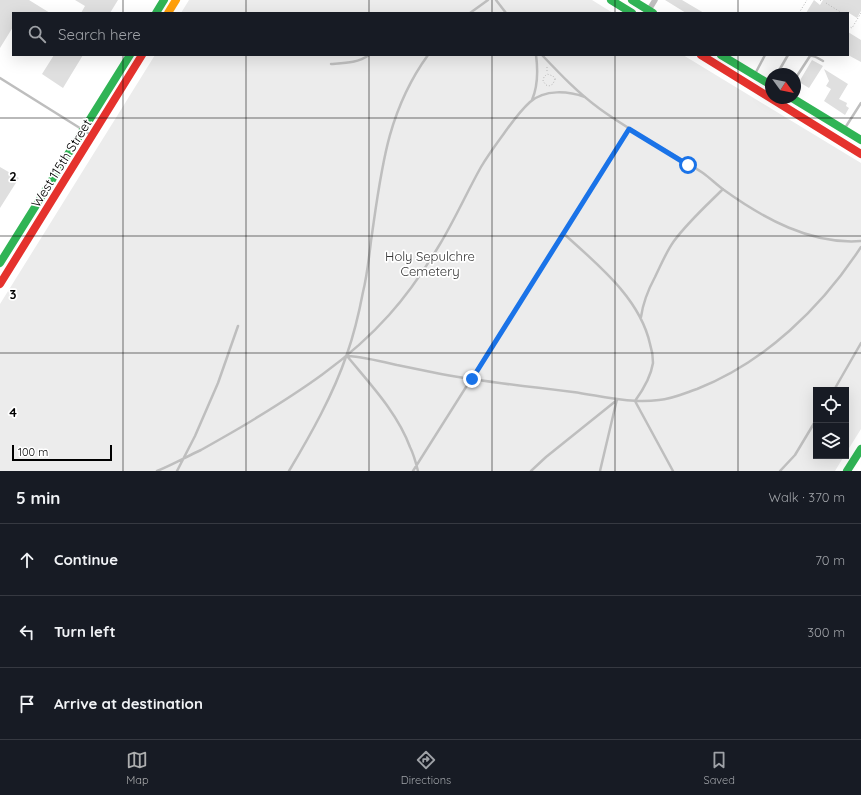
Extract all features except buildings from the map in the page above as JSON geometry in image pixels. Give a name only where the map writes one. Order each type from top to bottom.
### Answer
[{"type":"street","points":[[157,12],[164,0]]},
{"type":"street","points":[[169,12],[176,0]]},
{"type":"street","points":[[611,0],[630,12]]},
{"type":"street","points":[[632,0],[649,12],[655,0]]},
{"type":"street","name":"West 115th Street","points":[[0,263],[129,56]]},
{"type":"street","name":"West 115th Street","points":[[0,284],[141,56]]},
{"type":"street","points":[[702,56],[861,154]]},
{"type":"street","points":[[723,56],[765,81]]},
{"type":"street","points":[[801,104],[861,140]]},
{"type":"street","points":[[847,471],[861,449]]},
{"type":"lane","points":[[471,12],[488,0]]},
{"type":"lane","points":[[496,0],[505,12]]},
{"type":"lane","points":[[331,64],[356,62],[369,56]]},
{"type":"lane","points":[[289,471],[321,412],[347,356],[353,337],[363,292],[382,167],[388,141],[394,121],[407,90],[427,56]]},
{"type":"lane","points":[[532,101],[536,87],[536,56]]},
{"type":"lane","points":[[543,56],[564,78],[600,109],[629,129],[703,173],[749,207],[795,230],[822,238],[844,241],[861,241]]},
{"type":"lane","points":[[754,75],[764,56]]},
{"type":"lane","points":[[780,68],[787,56]]},
{"type":"lane","points":[[801,70],[810,56]]},
{"type":"lane","points":[[814,56],[823,61]]},
{"type":"lane","points":[[0,78],[92,135]]},
{"type":"lane","points":[[157,471],[234,432],[304,388],[347,356],[389,315],[428,263],[440,244],[482,166],[513,120],[521,111],[532,101],[551,93],[568,93],[585,97]]},
{"type":"lane","points":[[844,130],[861,103]]},
{"type":"lane","points":[[413,471],[629,129]]},
{"type":"lane","points":[[640,318],[646,296],[673,243],[685,228],[723,189]]},
{"type":"lane","points":[[563,234],[594,261],[616,284],[627,297],[646,329],[653,363],[648,379],[635,401]]},
{"type":"lane","points":[[347,356],[364,357],[421,370],[472,379],[617,399],[635,401],[672,398],[724,377],[777,341],[806,315],[852,262],[861,247]]},
{"type":"lane","points":[[177,471],[195,436],[218,383],[238,326]]},
{"type":"lane","points":[[836,387],[861,343]]},
{"type":"lane","points":[[347,356],[392,413],[410,447],[418,471]]},
{"type":"lane","points":[[531,471],[617,399]]},
{"type":"lane","points":[[600,471],[617,399]]},
{"type":"lane","points":[[635,401],[673,471]]},
{"type":"lane","points":[[780,471],[795,455],[814,423]]},
{"type":"path","points":[[800,12],[807,0]]},
{"type":"path","points":[[826,3],[840,12]]},
{"type":"path","points":[[849,26],[852,28],[861,13]]},
{"type":"path","points":[[555,79],[553,84],[549,86],[543,81],[544,76],[547,74],[553,76],[555,79],[564,78]]},
{"type":"green space","points":[[189,0],[592,0],[611,12],[182,12]]},
{"type":"green space","name":"Holy Sepulchre Cemetery","points":[[154,56],[685,56],[861,163],[861,429],[849,448],[849,387],[813,387],[813,459],[842,459],[835,471],[0,471],[0,304]]},
{"type":"traffic: fast","points":[[157,12],[164,0]]},
{"type":"traffic: fast","points":[[611,0],[630,12]]},
{"type":"traffic: fast","points":[[632,0],[651,12]]},
{"type":"traffic: fast","points":[[0,263],[129,56]]},
{"type":"traffic: fast","points":[[723,56],[765,81]]},
{"type":"traffic: fast","points":[[801,103],[861,140]]},
{"type":"traffic: fast","points":[[847,471],[861,449]]},
{"type":"traffic: slow","points":[[169,12],[176,0]]},
{"type":"traffic: jam","points":[[0,284],[141,56]]},
{"type":"traffic: jam","points":[[703,56],[861,154]]},
{"type":"route","points":[[472,379],[629,129],[688,165]]}]
